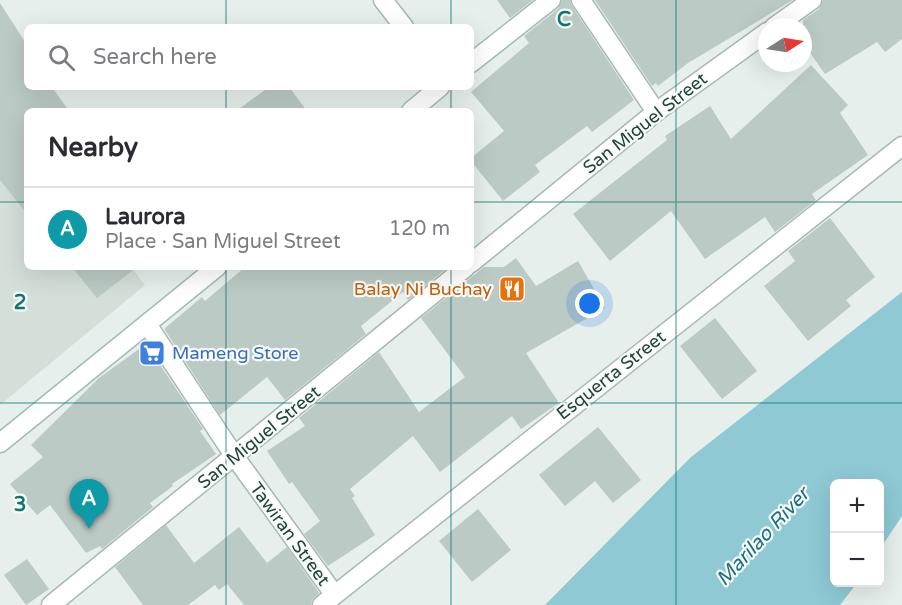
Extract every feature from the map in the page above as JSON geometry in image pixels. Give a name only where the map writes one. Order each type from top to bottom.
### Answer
[{"type":"street","points":[[383,0],[402,24]]},
{"type":"street","points":[[474,61],[551,0]]},
{"type":"street","points":[[581,0],[656,112]]},
{"type":"street","points":[[787,18],[812,0]]},
{"type":"street","name":"San Miguel Street","points":[[474,261],[656,112],[758,38]]},
{"type":"street","points":[[415,108],[436,90]]},
{"type":"street","name":"Esquerta Street","points":[[328,600],[902,146]]},
{"type":"street","points":[[0,443],[213,270]]},
{"type":"street","name":"San Miguel Street","points":[[51,605],[462,270]]},
{"type":"street","name":"Tawiran Street","points":[[147,324],[328,600]]},
{"type":"shaded area","points":[[0,99],[24,130],[24,270],[133,270],[145,285],[0,405]]},
{"type":"water","name":"Marilao River","points":[[902,292],[902,516],[884,543],[884,479],[830,479],[830,587],[854,587],[840,605],[545,605],[691,457]]},
{"type":"building","points":[[497,0],[533,0],[510,18]]},
{"type":"building","points":[[562,0],[570,0],[634,100],[592,132],[587,126],[535,165],[540,172],[503,201],[474,165],[474,156],[504,131],[471,92],[529,43],[524,36],[558,9]]},
{"type":"building","points":[[595,0],[793,0],[763,18],[758,18],[758,21],[688,63],[658,86],[656,83],[652,86]]},
{"type":"building","points":[[823,0],[902,0],[902,39],[885,52],[877,42],[825,74],[812,56],[812,18],[806,18],[819,9]]},
{"type":"building","points":[[0,3],[24,40],[24,90],[54,90],[67,108],[24,108],[24,210],[0,180]]},
{"type":"building","points":[[812,66],[848,105],[840,113],[868,155],[812,194],[816,200],[775,232],[765,217],[705,259],[671,211],[610,261],[573,214],[667,140],[665,136],[710,106],[731,139],[803,72],[812,72]]},
{"type":"building","points":[[265,90],[291,90],[305,108],[240,108]]},
{"type":"building","points":[[830,218],[875,277],[846,300],[851,306],[808,341],[764,286],[795,261],[788,251]]},
{"type":"building","points":[[516,258],[536,286],[578,261],[605,308],[526,353],[559,403],[521,429],[512,416],[440,472],[413,436],[350,489],[355,496],[352,498],[375,535],[328,566],[304,534],[320,521],[292,482],[289,484],[267,451],[305,426],[299,418],[379,352],[419,412],[465,377],[421,318],[484,267],[504,267]]},
{"type":"building","points":[[74,270],[133,270],[97,298]]},
{"type":"building","points":[[241,270],[444,270],[408,300],[403,292],[361,326],[366,334],[285,400],[267,377],[220,415],[165,330],[202,297],[205,301]]},
{"type":"building","points":[[715,318],[757,371],[722,399],[680,346]]},
{"type":"building","points":[[146,344],[203,429],[200,431],[216,454],[172,484],[173,486],[150,503],[153,507],[102,549],[100,546],[86,553],[50,505],[37,515],[10,484],[43,457],[31,445],[99,378]]},
{"type":"building","points":[[598,427],[641,480],[613,503],[595,481],[565,506],[539,475]]},
{"type":"building","points":[[478,509],[511,550],[472,582],[439,541]]},
{"type":"building","points":[[166,525],[194,563],[239,527],[267,563],[287,547],[319,593],[312,600],[311,605],[244,605],[227,584],[219,590],[215,585],[188,605],[143,605],[115,567]]},
{"type":"building","points":[[27,559],[49,589],[26,605],[4,575]]},
{"type":"place","name":"Balay Ni Buchay","points":[[512,289]]},
{"type":"place","name":"Mameng Store","points":[[152,353]]},
{"type":"place","name":"Laurora","points":[[89,529]]}]
